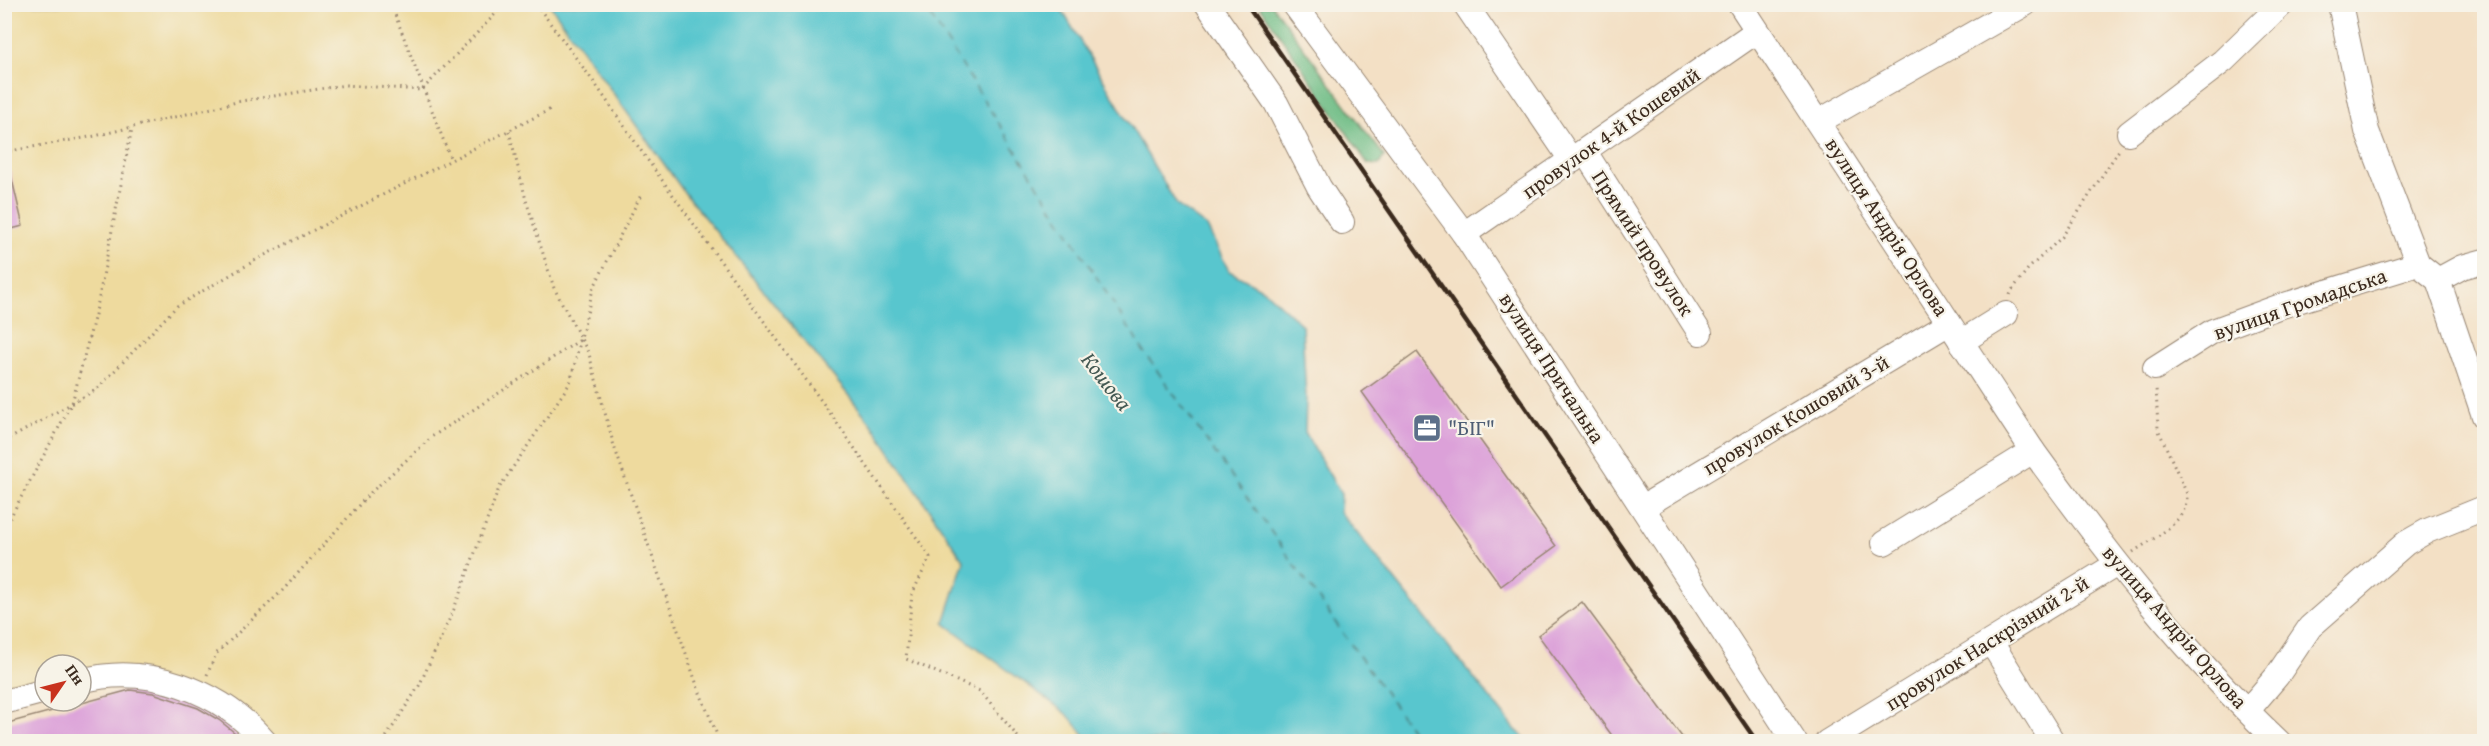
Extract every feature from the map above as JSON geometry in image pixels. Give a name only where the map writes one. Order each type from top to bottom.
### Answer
[{"type":"street","points":[[1207,4],[1276,103],[1313,177],[1342,222]]},
{"type":"street","name":"вулиця Причальна","points":[[1294,4],[1464,234],[1795,741]]},
{"type":"street","name":"Прямий провулок","points":[[1465,4],[1578,157],[1700,333]]},
{"type":"street","name":"вулиця Андрія Орлова","points":[[1740,4],[2033,451],[2148,602],[2279,741]]},
{"type":"street","points":[[1818,122],[2025,4]]},
{"type":"street","points":[[2129,133],[2223,61],[2282,4]]},
{"type":"street","points":[[2340,4],[2367,131],[2418,264],[2438,280],[2484,416]]},
{"type":"street","name":"провулок 4-й Кошевий","points":[[1464,234],[1757,32]]},
{"type":"street","points":[[2438,280],[2462,267],[2484,261]]},
{"type":"street","name":"вулиця Громадська","points":[[2155,368],[2213,331],[2278,307],[2418,264]]},
{"type":"street","name":"провулок Кошовий 3-й","points":[[1643,507],[1955,333],[2007,314]]},
{"type":"street","points":[[1884,543],[2033,451]]},
{"type":"street","points":[[2248,710],[2277,676],[2310,627],[2406,543],[2427,531],[2484,508]]},
{"type":"street","name":"провулок Наскрізний 2-й","points":[[1827,741],[2117,564]]},
{"type":"street","points":[[1991,642],[2053,741]]},
{"type":"street","points":[[93,678],[105,674],[150,678],[201,691],[237,715],[264,741]]},
{"type":"street","points":[[4,702],[33,694]]},
{"type":"path","points":[[391,4],[422,90],[451,160]]},
{"type":"path","points":[[4,152],[132,127],[241,101],[345,85],[422,90],[505,4]]},
{"type":"path","points":[[536,4],[830,413],[930,557],[912,594],[906,659],[980,691],[1022,741]]},
{"type":"path","points":[[4,442],[97,389],[177,306],[261,257],[551,109]]},
{"type":"path","points":[[4,529],[72,403],[97,307],[132,127]]},
{"type":"path","points":[[509,131],[526,200],[554,288],[589,354],[614,446],[698,688],[720,741]]},
{"type":"path","points":[[2007,314],[2012,290],[2028,269],[2062,237],[2129,133]]},
{"type":"path","points":[[383,741],[419,686],[454,609],[499,488],[570,383],[593,289],[642,193]]},
{"type":"path","points":[[201,691],[216,654],[283,590],[368,495],[433,436],[581,339]]},
{"type":"path","points":[[2117,564],[2169,527],[2183,515],[2188,504],[2187,494],[2158,429],[2155,368]]},
{"type":"path","points":[[522,741],[549,738],[641,741]]},
{"type":"path","points":[[264,741],[323,741]]},
{"type":"green space","points":[[1259,5],[1272,5],[1384,156],[1379,165],[1368,164]]},
{"type":"sand","points":[[550,4],[687,196],[871,423],[964,561],[944,623],[1067,714],[1090,741],[265,741],[201,691],[93,682],[93,653],[33,653],[33,694],[5,702],[5,5]]},
{"type":"water","name":"Кошова","points":[[550,5],[1059,5],[1177,205],[1207,227],[1229,271],[1264,290],[1302,325],[1306,397],[1305,433],[1341,494],[1340,512],[1515,729],[1528,741],[1090,741],[1067,714],[944,623],[964,561],[871,423],[687,196]]},
{"type":"building","points":[[10,171],[23,226],[4,231],[4,172]]},
{"type":"building","points":[[1417,352],[1556,546],[1501,586],[1362,392]]},
{"type":"building","points":[[1582,602],[1685,741],[1616,741],[1538,635]]},
{"type":"building","points":[[130,690],[153,693],[198,708],[219,720],[245,741],[143,741],[129,737],[115,741],[4,741],[4,724],[45,713],[93,713],[93,700]]},
{"type":"ferry route","points":[[923,4],[1146,355],[1420,742]]},
{"type":"railway","points":[[1246,4],[1757,742]]},
{"type":"place","name":"\"БІГ\"","points":[[1427,428]]}]
